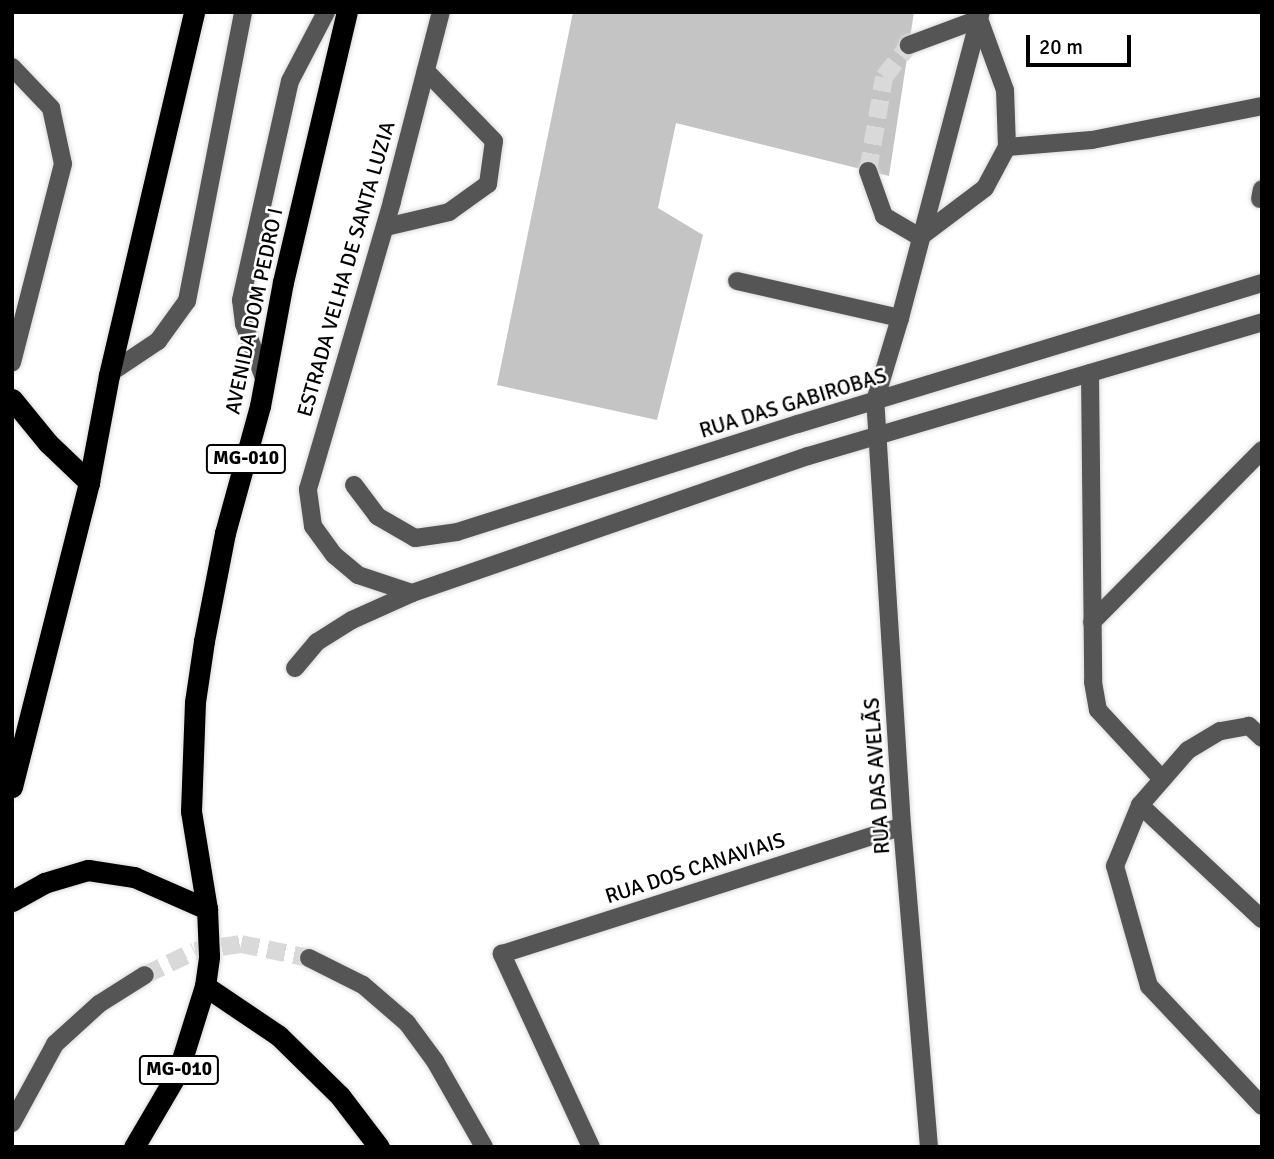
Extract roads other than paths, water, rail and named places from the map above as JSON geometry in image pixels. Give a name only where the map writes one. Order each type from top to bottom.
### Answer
[{"type":"highway","points":[[12,788],[89,482],[110,373],[194,12]]},
{"type":"highway","name":"AVENIDA DOM PEDRO I","points":[[134,1147],[178,1072],[205,986],[209,956],[207,909],[191,811],[195,702],[225,533],[265,381],[283,282],[347,12]]},
{"type":"highway","points":[[12,399],[48,443],[89,482]]},
{"type":"highway","points":[[12,901],[44,883],[89,870],[134,877],[207,909]]},
{"type":"highway","points":[[205,986],[279,1035],[340,1096],[379,1147]]},
{"type":"street","points":[[110,373],[159,341],[187,301],[243,12]]},
{"type":"street","points":[[265,381],[244,324],[241,300],[290,80],[326,12]]},
{"type":"street","name":"ESTRADA VELHA DE SANTA LUZIA","points":[[412,593],[358,575],[334,555],[313,526],[308,489],[392,201],[441,12]]},
{"type":"street","points":[[909,45],[980,15]]},
{"type":"street","points":[[920,237],[985,188],[1007,147],[1005,90],[980,15]]},
{"type":"street","points":[[875,401],[900,318],[980,15]]},
{"type":"street","points":[[12,67],[51,108],[63,164],[12,363]]},
{"type":"street","points":[[390,226],[450,212],[488,184],[494,141],[426,71]]},
{"type":"street","points":[[1007,147],[1093,140],[1262,106]]},
{"type":"street","points":[[868,170],[884,216],[920,237]]},
{"type":"street","points":[[737,281],[900,318]]},
{"type":"street","name":"RUA DAS GABIROBAS","points":[[354,485],[377,516],[415,538],[457,532],[1262,283]]},
{"type":"street","points":[[295,668],[317,642],[352,620],[412,593],[808,456],[1262,322]]},
{"type":"street","points":[[1090,373],[1093,682],[1098,710],[1162,779]]},
{"type":"street","name":"RUA DAS AVELÃS","points":[[875,401],[902,826],[929,1147]]},
{"type":"street","points":[[1092,622],[1262,450]]},
{"type":"street","points":[[1262,738],[1249,726],[1220,731],[1188,750],[1140,805],[1115,866],[1149,986],[1262,1106]]},
{"type":"street","points":[[1140,805],[1262,919]]},
{"type":"street","name":"RUA DOS CANAVIAIS","points":[[590,1147],[502,954],[902,826]]},
{"type":"street","points":[[309,958],[363,985],[407,1023],[435,1061],[484,1147]]},
{"type":"street","points":[[12,1123],[55,1044],[99,1004],[145,975]]},
{"type":"tunnel","points":[[868,171],[884,77],[909,45]]},
{"type":"tunnel","points":[[145,975],[195,951],[241,944],[309,958]]}]
